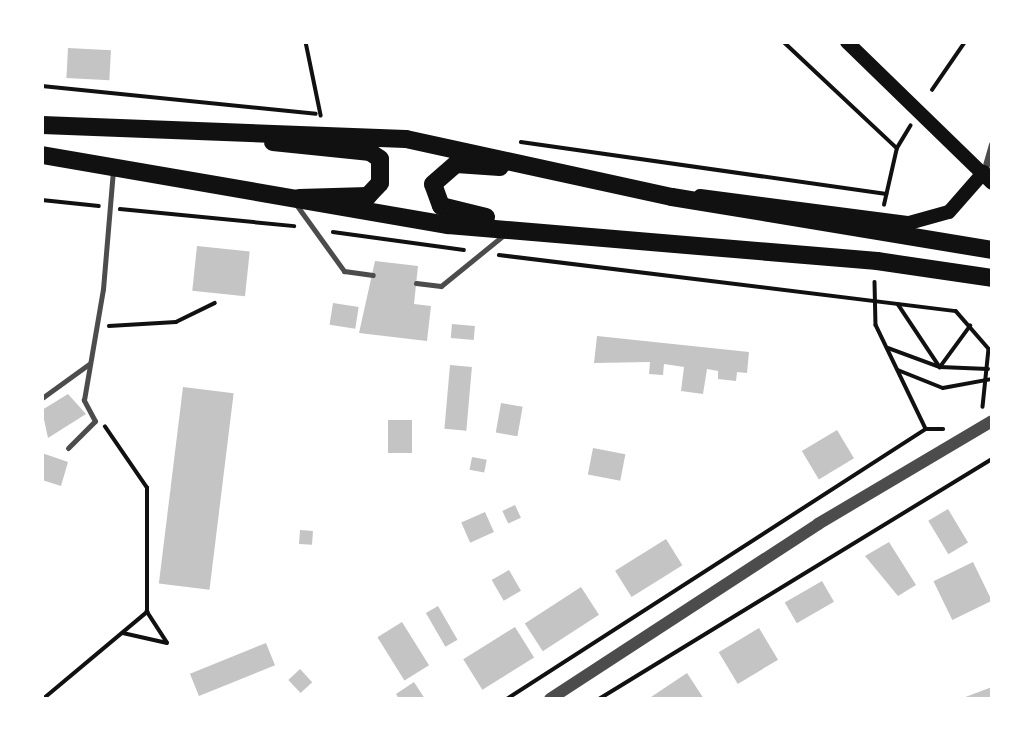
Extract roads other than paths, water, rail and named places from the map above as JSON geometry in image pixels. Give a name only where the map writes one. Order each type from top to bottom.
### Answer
[{"type":"main road","points":[[672,197],[727,196],[909,223],[949,212],[988,178],[847,42]]},
{"type":"main road","points":[[42,124],[406,139],[600,178],[672,197],[992,250]]},
{"type":"main road","points":[[235,131],[258,141],[370,152],[380,159],[380,183],[368,196],[308,194],[293,201]]},
{"type":"main road","points":[[42,155],[293,201],[510,230],[578,233],[992,278]]},
{"type":"main road","points":[[578,233],[551,221],[460,213],[442,206],[433,184],[456,164],[559,180],[600,178]]},
{"type":"main road","points":[[971,275],[992,286]]},
{"type":"street","points":[[988,178],[992,144]]},
{"type":"street","points":[[550,699],[992,421]]},
{"type":"lane","points":[[68,448],[94,421],[84,400],[112,207],[113,170]]},
{"type":"lane","points":[[293,201],[320,230],[344,271],[373,275]]},
{"type":"lane","points":[[416,283],[441,286],[510,230]]},
{"type":"lane","points":[[42,398],[89,364]]}]
